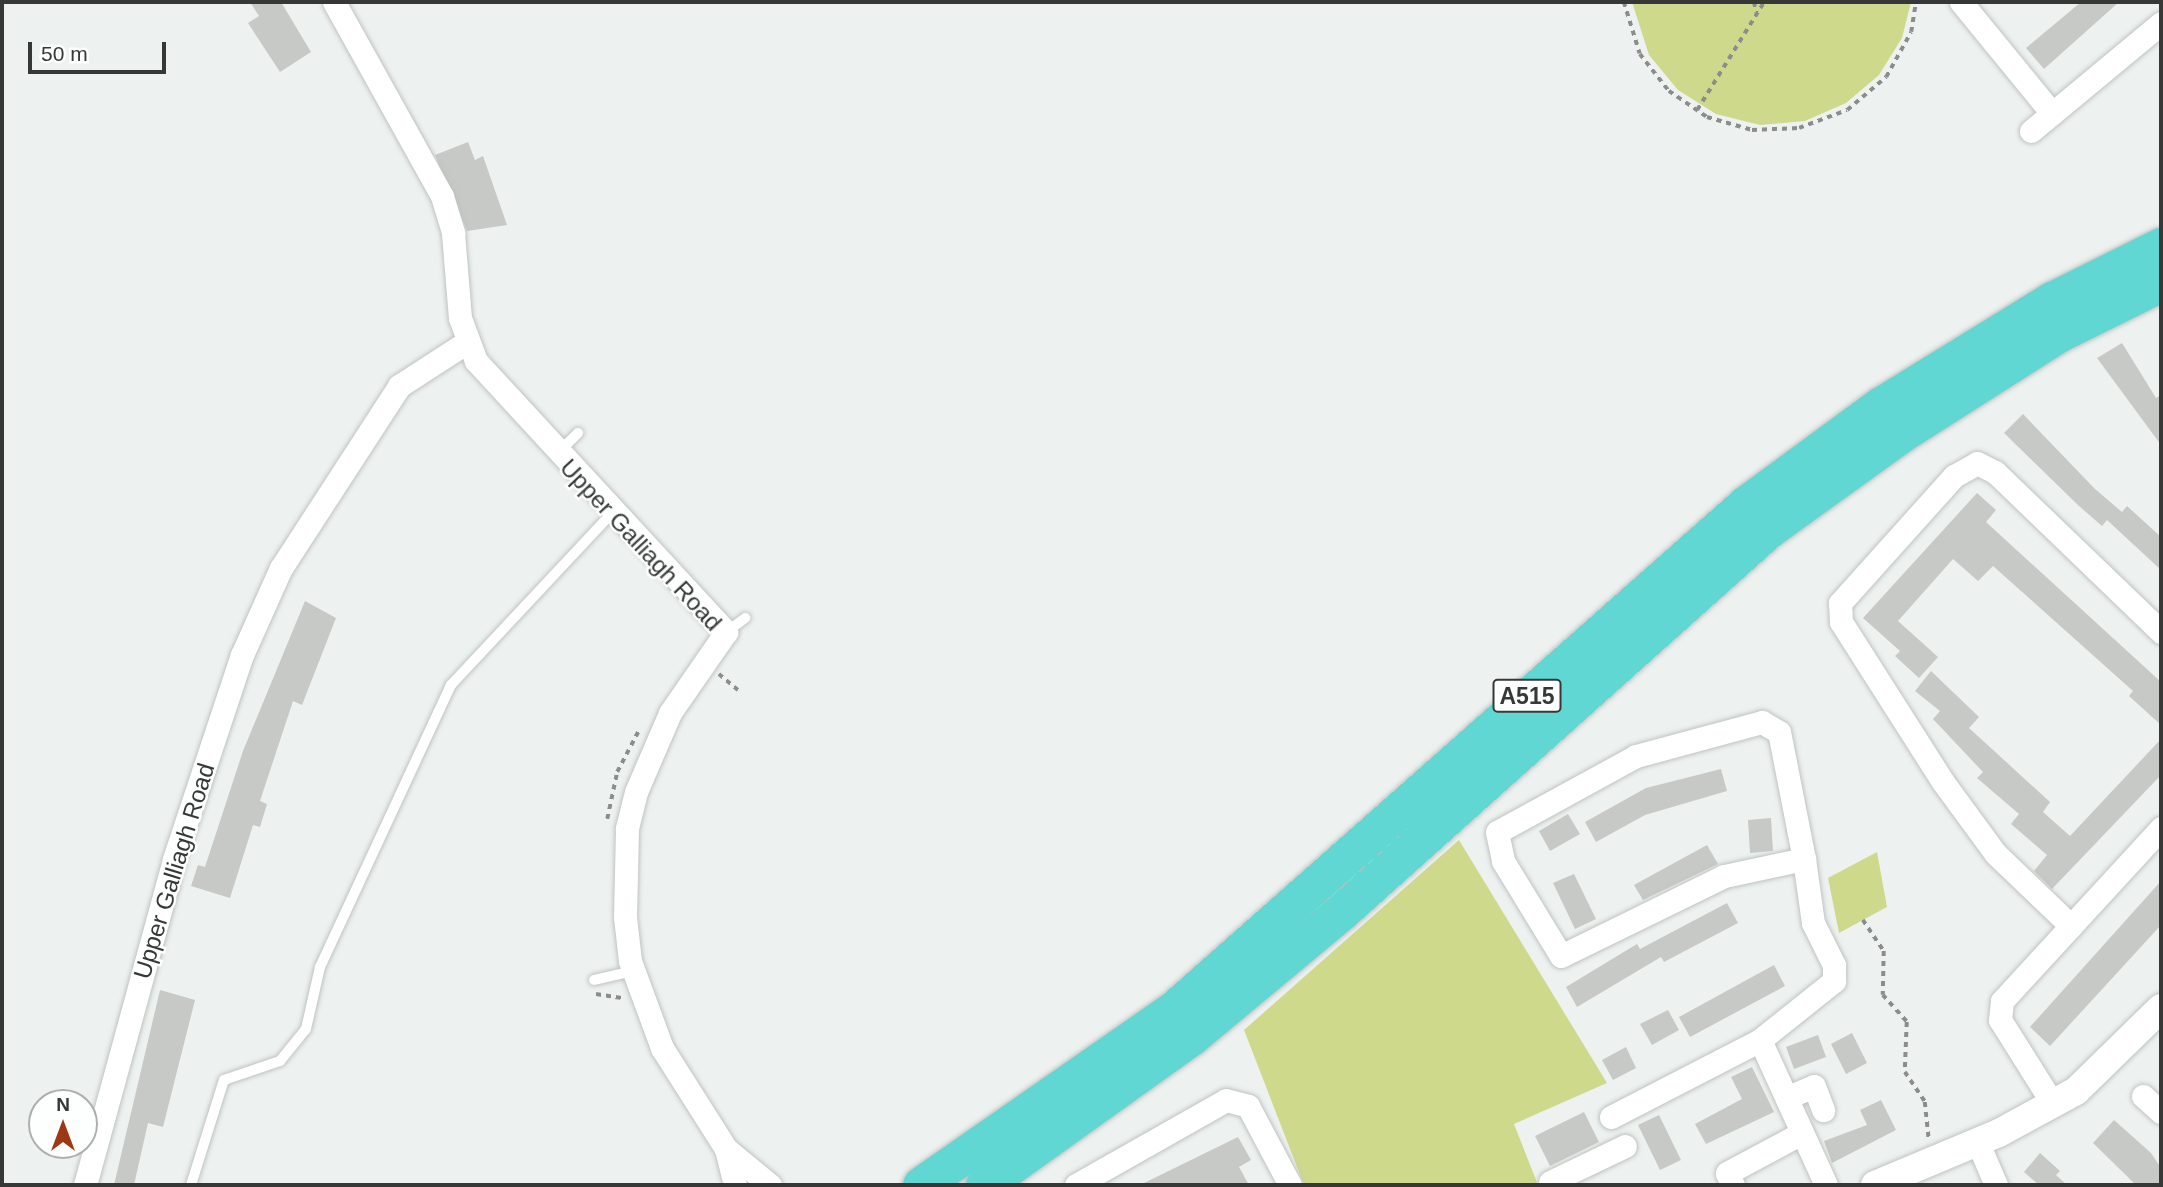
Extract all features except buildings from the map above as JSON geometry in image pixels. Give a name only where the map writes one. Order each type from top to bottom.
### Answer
[{"type":"highway","name":"A515","points":[[921,1185],[1173,1010],[1746,504],[1881,405],[2052,300],[2161,246]]},
{"type":"highway","name":"A515","points":[[984,1185],[1139,1076],[1287,957],[1768,530],[1900,433],[2046,341],[2161,283]]},
{"type":"street","name":"Upper Galliagh Road","points":[[334,2],[442,196],[467,342],[499,393],[614,511],[726,632],[670,713],[636,792],[625,869],[633,971],[662,1048],[726,1149],[735,1185]]},
{"type":"street","points":[[1961,2],[2052,113]]},
{"type":"street","points":[[2031,131],[2161,23]]},
{"type":"street","name":"Upper Galliagh Road","points":[[85,1185],[174,859],[242,655],[281,568],[399,386],[467,342]]},
{"type":"street","points":[[2071,926],[1995,853],[1943,782],[1841,622],[1840,603],[1954,476],[1977,463],[1995,472],[2161,632]]},
{"type":"street","points":[[1550,1182],[1628,1151],[1606,1108],[1760,1040],[1834,981],[1834,965],[1812,923],[1804,859],[1779,732],[1762,722],[1636,755],[1497,832],[1503,861],[1561,957],[1724,876],[1804,859]]},
{"type":"street","points":[[2053,1104],[1999,1009],[2161,828]]},
{"type":"street","points":[[1875,1185],[1978,1143],[2053,1104],[2123,1051],[2161,1008]]},
{"type":"street","points":[[1760,1040],[1826,1185]]},
{"type":"street","points":[[1788,1097],[1814,1086],[1823,1110]]},
{"type":"street","points":[[2143,1096],[2161,1112]]},
{"type":"street","points":[[1077,1185],[1226,1100],[1248,1106],[1290,1185]]},
{"type":"street","points":[[1733,1185],[1727,1173],[1802,1133]]},
{"type":"street","points":[[1978,1143],[1996,1185]]},
{"type":"street","name":"Upper Galliagh Road","points":[[726,1149],[770,1185]]},
{"type":"lane","points":[[557,454],[578,433]]},
{"type":"lane","points":[[191,1185],[224,1080],[280,1060],[306,1029],[320,967],[451,685],[614,511]]},
{"type":"lane","points":[[726,632],[745,618]]},
{"type":"lane","points":[[594,980],[633,971]]},
{"type":"path","points":[[1624,2],[1640,54],[1669,91],[1697,110],[1752,130],[1799,128],[1847,110],[1886,76],[1910,32],[1916,2]]},
{"type":"path","points":[[1754,2],[1757,14]]},
{"type":"path","points":[[1697,110],[1764,2]]},
{"type":"path","points":[[607,807],[617,772],[642,723]]},
{"type":"path","points":[[1863,920],[1884,951],[1883,995],[1907,1022],[1905,1072],[1926,1102],[1937,1160]]},
{"type":"green space","points":[[1632,2],[1911,2],[1902,38],[1879,75],[1846,103],[1805,121],[1760,125],[1716,114],[1678,90],[1649,55]]},
{"type":"green space","points":[[1459,840],[1607,1083],[1514,1124],[1538,1185],[1304,1185],[1244,1030]]},
{"type":"green space","points":[[1877,852],[1887,907],[1839,933],[1828,878]]}]
